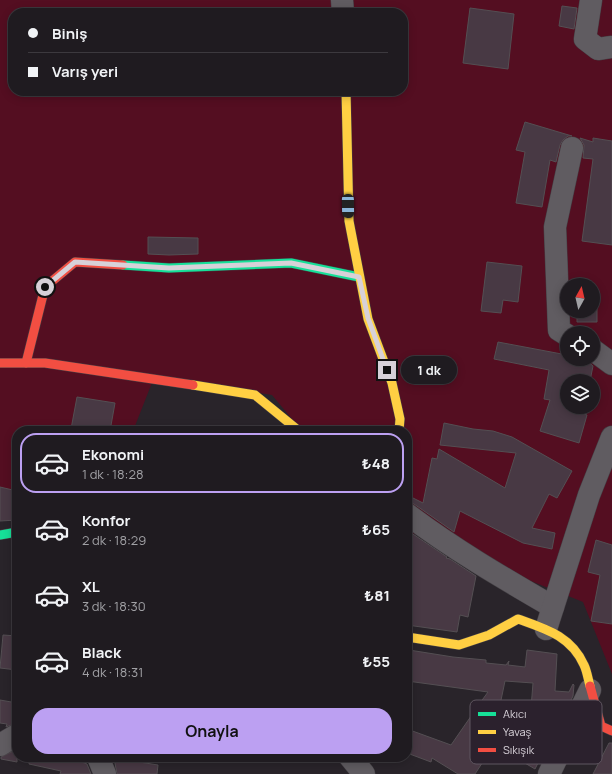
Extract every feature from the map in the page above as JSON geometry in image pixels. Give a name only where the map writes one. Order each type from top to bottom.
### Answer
[{"type":"street","points":[[591,0],[585,39],[598,49],[612,47]]},
{"type":"street","points":[[346,96],[349,221],[368,318],[392,383],[400,419],[399,426]]},
{"type":"street","points":[[560,331],[554,227],[572,148]]},
{"type":"street","points":[[26,363],[45,287],[75,262],[169,268],[291,263],[359,277]]},
{"type":"street","points":[[600,355],[612,364]]},
{"type":"street","points":[[0,363],[45,363],[155,378],[255,395],[293,426]]},
{"type":"street","points":[[546,629],[589,495],[612,437]]},
{"type":"street","points":[[412,518],[430,532],[494,573],[553,607]]},
{"type":"street","points":[[0,535],[12,533]]},
{"type":"street","points":[[412,638],[458,645],[488,635],[518,619],[546,629],[570,643],[584,665],[593,700]]},
{"type":"street","points":[[585,700],[590,690]]},
{"type":"street","points":[[602,726],[612,731]]},
{"type":"street","points":[[0,745],[12,738]]},
{"type":"street","points":[[100,762],[105,774]]},
{"type":"street","points":[[354,762],[364,774]]},
{"type":"street","points":[[549,774],[554,764]]},
{"type":"shaded area","points":[[0,0],[612,0],[612,674],[583,602],[412,533],[412,426],[298,426],[272,395],[155,375],[135,426],[12,426],[12,507],[0,511]]},
{"type":"building","points":[[562,6],[577,8],[574,29],[559,26]]},
{"type":"building","points":[[470,8],[514,14],[508,69],[463,63]]},
{"type":"building","points":[[525,122],[572,136],[568,136],[563,140],[560,145],[556,162],[550,160],[542,207],[516,203],[525,152],[516,150]]},
{"type":"building","points":[[580,138],[593,142],[593,138],[612,141],[612,245],[582,241],[593,159],[583,158],[584,145]]},
{"type":"building","points":[[148,237],[198,238],[198,254],[148,254]]},
{"type":"building","points":[[487,262],[522,266],[518,302],[503,300],[501,313],[481,311]]},
{"type":"building","points":[[577,318],[597,318],[597,322],[577,322]]},
{"type":"building","points":[[498,342],[560,354],[560,366],[593,366],[591,374],[560,374],[560,414],[587,415],[579,443],[540,431],[550,400],[544,399],[549,370],[494,359]]},
{"type":"building","points":[[77,397],[115,403],[111,426],[72,426]]},
{"type":"building","points":[[444,423],[473,429],[493,431],[512,437],[572,471],[557,498],[549,494],[532,528],[555,533],[552,549],[523,543],[460,511],[454,532],[412,503],[412,498],[423,503],[432,458],[437,459],[439,449],[505,488],[516,453],[440,445]]},
{"type":"building","points":[[0,487],[12,490],[12,520],[0,521]]},
{"type":"building","points":[[412,533],[447,557],[446,558],[450,559],[476,576],[468,617],[460,615],[457,632],[412,626]]},
{"type":"building","points":[[596,540],[612,545],[612,624],[591,621],[600,575],[588,572]]},
{"type":"building","points":[[3,635],[12,636],[12,669],[0,668]]},
{"type":"building","points":[[412,650],[453,657],[486,660],[486,663],[506,665],[509,661],[508,665],[525,667],[527,650],[557,654],[555,691],[569,692],[573,684],[574,685],[571,700],[532,700],[533,683],[505,681],[501,700],[482,700],[488,692],[412,682]]},
{"type":"building","points":[[0,700],[12,702],[12,725],[6,727],[7,724],[0,723]]},
{"type":"building","points":[[470,718],[470,764],[482,764],[475,774],[458,774],[432,758],[431,762],[412,755],[412,731],[451,745]]},
{"type":"building","points":[[609,743],[612,743],[612,774],[593,774],[598,764],[602,764],[602,757]]},
{"type":"building","points":[[12,752],[12,761],[1,759],[1,757]]},
{"type":"building","points":[[29,762],[82,762],[87,764],[91,774],[60,774],[61,771],[29,764]]},
{"type":"building","points":[[115,762],[139,762],[158,765],[157,774],[117,774]]},
{"type":"building","points":[[527,764],[538,764],[535,769]]},
{"type":"traffic: fast","points":[[123,265],[169,268],[291,263],[359,277]]},
{"type":"traffic: fast","points":[[0,535],[12,533]]},
{"type":"traffic: slow","points":[[346,96],[349,221],[368,319],[392,383],[400,419],[399,426]]},
{"type":"traffic: slow","points":[[193,385],[255,395],[293,426]]},
{"type":"traffic: slow","points":[[412,638],[459,645],[489,635],[518,619],[548,630],[565,640],[579,655],[587,672],[590,686]]},
{"type":"traffic: jam","points":[[26,363],[45,287],[75,262],[123,265]]},
{"type":"traffic: jam","points":[[0,363],[45,363],[193,385]]},
{"type":"traffic: jam","points":[[590,686],[594,700]]},
{"type":"traffic: jam","points":[[602,726],[612,731]]},
{"type":"route","points":[[45,287],[75,262],[169,268],[291,263],[359,277],[368,318],[387,370]]}]
